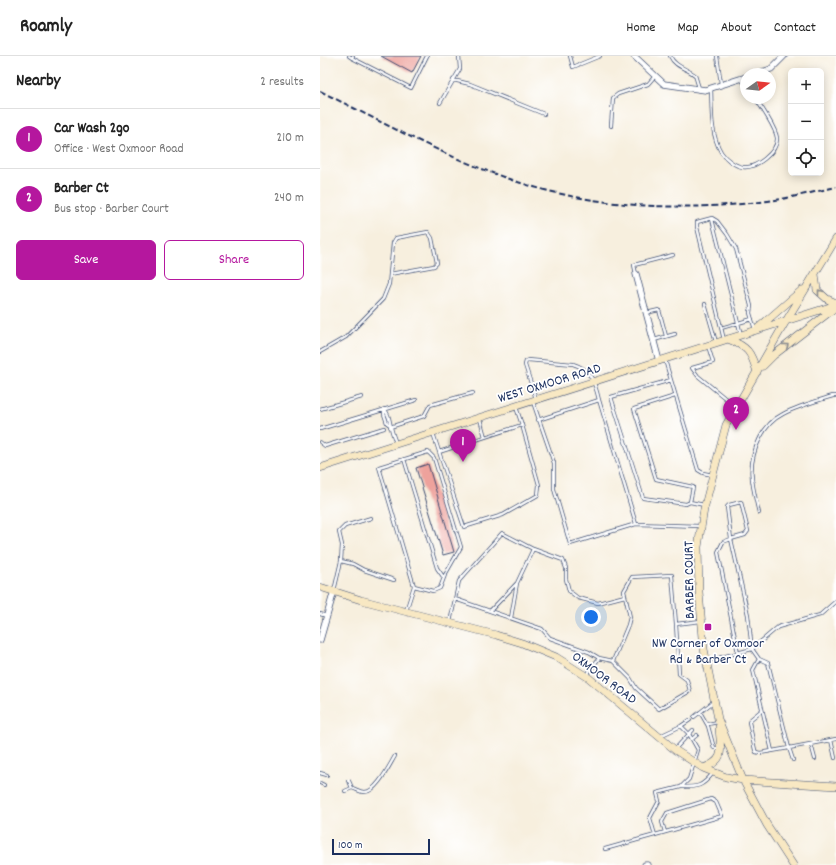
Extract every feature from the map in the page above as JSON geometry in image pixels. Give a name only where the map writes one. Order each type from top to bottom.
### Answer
[{"type":"main road","name":"BARBER COURT","points":[[743,780],[718,720],[706,661],[699,592],[698,547],[701,526],[705,505],[726,426],[786,321],[836,239]]},
{"type":"main road","points":[[726,340],[747,349],[752,356],[757,372],[774,355],[836,305],[817,290],[815,274]]},
{"type":"main road","points":[[755,331],[762,323],[808,285]]},
{"type":"main road","name":"WEST OXMOOR ROAD","points":[[320,467],[836,305]]},
{"type":"main road","name":"OXMOOR ROAD","points":[[320,587],[450,623],[496,634],[556,657],[586,676],[675,750],[703,768],[713,772],[726,777],[743,780],[836,786]]},
{"type":"main road","points":[[703,768],[713,765],[718,760],[720,748],[718,720]]},
{"type":"main road","points":[[743,780],[767,825],[793,865]]},
{"type":"street","points":[[634,56],[664,84],[705,90],[740,79]]},
{"type":"street","points":[[772,68],[784,56]]},
{"type":"street","points":[[636,274],[653,340],[662,360]]},
{"type":"street","points":[[320,640],[334,591]]},
{"type":"lane","points":[[349,56],[411,88],[427,56]]},
{"type":"lane","points":[[440,103],[460,69],[459,56]]},
{"type":"lane","points":[[570,56],[573,67],[600,56]]},
{"type":"lane","points":[[670,56],[678,66],[695,75],[699,89]]},
{"type":"lane","points":[[717,56],[721,85]]},
{"type":"lane","points":[[611,126],[613,98],[618,94],[648,84],[655,75]]},
{"type":"lane","points":[[453,80],[470,84],[544,114]]},
{"type":"lane","points":[[711,88],[713,131],[716,143],[722,153],[736,166],[748,167],[764,159],[776,146],[777,139],[775,133],[758,104]]},
{"type":"lane","points":[[712,218],[742,335]]},
{"type":"lane","points":[[726,340],[721,328],[696,224],[699,220],[712,218],[717,221],[736,249],[755,331]]},
{"type":"lane","points":[[320,352],[346,337],[382,299],[389,284],[393,243],[396,238],[428,232],[432,238],[437,263],[434,266],[390,274]]},
{"type":"lane","points":[[636,274],[634,265],[673,255]]},
{"type":"lane","points":[[706,304],[716,343]]},
{"type":"lane","points":[[646,313],[659,310],[666,336]]},
{"type":"lane","points":[[721,328],[752,319]]},
{"type":"lane","points":[[653,340],[675,334]]},
{"type":"lane","points":[[708,346],[713,362],[692,368],[698,376],[737,408]]},
{"type":"lane","points":[[662,360],[671,380],[698,470],[703,473],[713,475]]},
{"type":"lane","points":[[636,524],[595,381],[589,373],[580,366],[573,364],[526,361],[525,365],[538,420],[554,463],[554,489],[570,544],[636,524],[701,526]]},
{"type":"lane","points":[[671,380],[611,397],[643,498],[686,504],[690,502],[705,505]]},
{"type":"lane","points":[[390,426],[424,416],[430,405],[473,393]]},
{"type":"lane","points":[[675,396],[634,410],[656,480],[692,487],[690,502]]},
{"type":"lane","points":[[758,514],[752,484],[751,466],[754,450],[763,431],[774,420],[783,414],[836,396]]},
{"type":"lane","points":[[320,410],[362,397]]},
{"type":"lane","points":[[320,429],[416,400]]},
{"type":"lane","points":[[538,420],[600,400]]},
{"type":"lane","points":[[432,432],[464,527],[471,525],[503,515],[538,496],[540,485],[516,406]]},
{"type":"lane","points":[[384,409],[388,412],[391,422],[390,426],[396,444]]},
{"type":"lane","points":[[480,418],[485,437]]},
{"type":"lane","points":[[439,452],[522,426]]},
{"type":"lane","points":[[320,442],[325,446],[384,428]]},
{"type":"lane","points":[[406,611],[414,586],[378,467],[428,452],[434,458],[461,547],[440,588],[433,591],[414,586]]},
{"type":"lane","points":[[404,460],[437,568],[444,578]]},
{"type":"lane","points":[[738,653],[718,552],[723,542],[732,539],[745,535],[748,531],[741,502],[729,505],[727,507],[732,539],[748,615],[752,649],[759,659],[768,663],[788,748],[793,760]]},
{"type":"lane","points":[[334,591],[341,561],[342,545],[339,532],[345,526],[371,518]]},
{"type":"lane","points":[[450,623],[459,582],[502,533],[533,549],[563,560],[566,568],[566,579],[569,591],[578,598],[598,603],[625,596]]},
{"type":"lane","points":[[511,618],[517,583],[533,549]]},
{"type":"lane","points":[[341,561],[353,564],[364,570],[394,580]]},
{"type":"lane","points":[[455,599],[542,629],[550,638],[589,652],[599,658],[613,661],[630,678],[636,688],[659,709],[690,691],[687,680],[679,674],[672,576],[632,577],[624,591],[630,617],[613,661]]},
{"type":"lane","points":[[490,611],[517,583]]},
{"type":"lane","points":[[706,661],[752,649],[778,627],[820,615],[836,601]]},
{"type":"lane","points":[[320,614],[327,616]]},
{"type":"lane","points":[[676,624],[702,621]]},
{"type":"lane","points":[[586,676],[599,658]]},
{"type":"lane","points":[[759,659],[753,670],[772,751]]},
{"type":"lane","points":[[694,717],[715,701]]},
{"type":"lane","points":[[762,710],[750,721],[756,752],[760,753],[836,739]]},
{"type":"lane","points":[[700,712],[707,726],[714,748],[720,748]]},
{"type":"lane","points":[[658,736],[681,726],[690,720]]},
{"type":"lane","points":[[707,726],[718,720]]},
{"type":"lane","points":[[681,726],[689,734],[698,750],[689,779],[681,787]]},
{"type":"lane","points":[[675,750],[693,730]]},
{"type":"lane","points":[[692,739],[697,735]]},
{"type":"lane","points":[[831,740],[835,758]]},
{"type":"lane","points":[[811,744],[815,759]]},
{"type":"lane","points":[[345,791],[352,788],[365,792],[372,790],[395,756]]},
{"type":"lane","points":[[654,835],[650,818],[659,801],[657,793],[681,787],[693,787],[705,783],[713,772]]},
{"type":"lane","points":[[320,773],[327,775]]},
{"type":"lane","points":[[348,781],[352,788]]},
{"type":"lane","points":[[320,783],[324,785]]},
{"type":"lane","points":[[605,849],[722,816],[716,802],[711,799],[667,813],[662,822],[665,832]]},
{"type":"building","points":[[381,56],[421,56],[412,73]]},
{"type":"building","points":[[428,464],[454,552],[443,555],[416,468]]},
{"type":"railway","points":[[320,91],[413,138],[484,170],[540,189],[604,202],[670,207],[736,204],[794,197],[836,187]]},
{"type":"place","name":"Barber Ct","points":[[736,430]]},
{"type":"place","name":"Car Wash 2go","points":[[463,462]]},
{"type":"place","name":"NW Corner of Oxmoor Rd & Barber Ct","points":[[708,627]]}]
